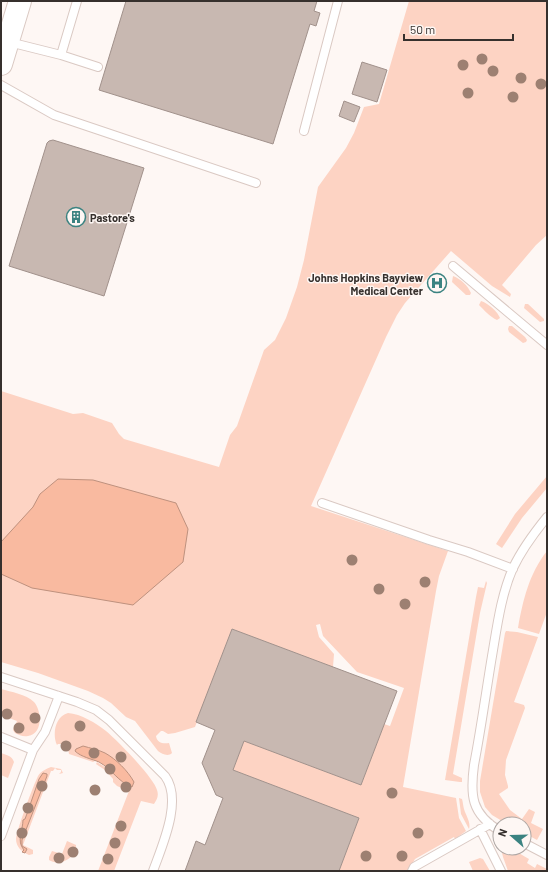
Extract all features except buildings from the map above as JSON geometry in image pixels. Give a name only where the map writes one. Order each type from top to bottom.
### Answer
[{"type":"main road","points":[[1,64],[20,1]]},
{"type":"lane","points":[[61,55],[77,1]]},
{"type":"lane","points":[[304,131],[338,1]]},
{"type":"lane","points":[[8,41],[61,55],[98,67]]},
{"type":"lane","points":[[1,85],[54,115],[256,183]]},
{"type":"lane","points":[[453,266],[547,345]]},
{"type":"lane","points":[[322,503],[468,552],[513,569]]},
{"type":"lane","points":[[412,871],[414,867],[490,824],[476,809],[472,781],[497,626],[504,593],[513,569],[526,545],[547,517]]},
{"type":"lane","points":[[1,677],[89,706],[103,715],[168,780],[172,794],[171,809],[164,840],[153,871]]},
{"type":"lane","points":[[1,836],[33,750],[45,732],[59,696]]},
{"type":"lane","points":[[1,737],[33,750]]},
{"type":"lane","points":[[480,829],[501,871]]},
{"type":"lane","points":[[532,847],[547,855]]},
{"type":"shaded area","points":[[409,1],[547,1],[547,235],[536,245],[502,285],[511,294],[510,297],[492,286],[451,251],[405,303],[386,337],[311,506],[448,551],[439,576],[436,591],[403,787],[456,798],[459,818],[466,831],[455,839],[454,837],[415,859],[408,871],[339,871],[359,818],[233,770],[244,741],[361,785],[384,724],[390,726],[404,688],[357,672],[323,636],[320,624],[316,625],[319,637],[334,654],[333,667],[232,629],[195,727],[168,734],[161,731],[156,736],[161,742],[169,743],[172,753],[167,755],[158,751],[135,721],[126,717],[111,703],[103,698],[38,673],[1,662],[1,391],[73,414],[83,413],[112,423],[124,439],[219,467],[230,435],[237,426],[264,350],[275,340],[286,318],[297,287],[304,260],[318,187],[346,148],[354,133],[364,107],[379,104]]},
{"type":"shaded area","points":[[453,276],[466,285],[470,290],[470,295],[466,295],[452,282]]},
{"type":"shaded area","points":[[481,301],[492,308],[500,318],[497,320],[487,313],[479,305]]},
{"type":"shaded area","points":[[525,304],[528,304],[544,319],[544,321],[540,322],[524,308]]},
{"type":"shaded area","points":[[509,326],[512,326],[525,337],[527,340],[526,342],[523,343],[509,332]]},
{"type":"shaded area","points":[[547,476],[547,488],[522,518],[502,548],[496,544],[515,514]]},
{"type":"shaded area","points":[[58,479],[93,480],[176,503],[188,529],[183,562],[133,605],[32,588],[1,574],[1,542],[33,507],[40,494]]},
{"type":"shaded area","points":[[547,551],[547,612],[539,634],[518,628],[522,607],[531,578]]},
{"type":"shaded area","points":[[486,581],[487,583],[480,613],[453,774],[462,778],[462,782],[445,780],[478,587],[484,588]]},
{"type":"shaded area","points":[[506,631],[517,632],[538,637],[514,702],[524,705],[525,708],[506,760],[505,775],[508,788],[499,794],[510,810],[518,816],[492,815],[485,807],[480,792],[480,781]]},
{"type":"shaded area","points":[[1,689],[23,695],[31,699],[37,706],[40,722],[39,727],[33,734],[24,736],[15,733],[13,730],[17,721],[1,715]]},
{"type":"shaded area","points":[[68,713],[88,719],[106,731],[142,768],[157,790],[158,794],[154,804],[141,801],[114,871],[98,871],[129,791],[117,786],[105,770],[96,764],[97,762],[110,770],[124,783],[130,776],[105,753],[83,746],[89,758],[95,761],[93,762],[69,754],[67,744],[57,745],[55,731],[57,722]]},
{"type":"shaded area","points":[[83,746],[105,753],[117,762],[134,782],[132,787],[123,782],[104,765],[80,755],[75,751]]},
{"type":"shaded area","points":[[1,753],[11,757],[14,762],[8,778],[1,775]]},
{"type":"shaded area","points":[[51,767],[61,769],[63,773],[59,774],[61,770],[57,770],[55,768],[51,771],[23,845],[33,850],[33,854],[29,855],[18,847],[16,842],[17,834],[38,776],[42,771]]},
{"type":"shaded area","points":[[43,773],[47,774],[47,776],[22,840],[22,846],[27,849],[25,853],[22,852],[24,850],[20,843],[20,839],[23,820],[25,819],[28,811],[25,809],[27,805],[30,805],[39,779]]},
{"type":"shaded area","points":[[459,798],[462,799],[469,821],[469,829],[461,814]]},
{"type":"shaded area","points":[[529,809],[535,812],[532,820],[532,816],[524,816]]},
{"type":"shaded area","points":[[532,824],[543,829],[537,840],[532,837]]},
{"type":"shaded area","points":[[67,841],[76,845],[74,854],[62,862],[53,862],[49,860],[52,851],[62,854]]},
{"type":"shaded area","points":[[523,856],[529,859],[527,863],[535,868],[537,864],[547,869],[547,871],[508,871],[503,857]]},
{"type":"shaded area","points":[[480,858],[483,859],[490,871],[473,871],[469,862]]},
{"type":"place","name":"Pastore's","points":[[76,217]]},
{"type":"place","name":"Johns Hopkins Bayview Medical Center","points":[[437,283]]}]
